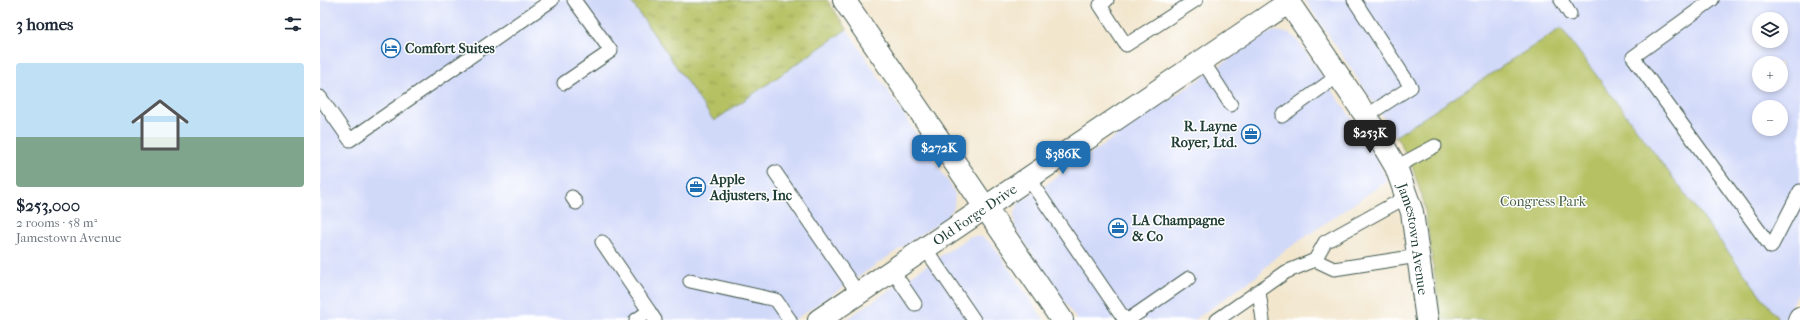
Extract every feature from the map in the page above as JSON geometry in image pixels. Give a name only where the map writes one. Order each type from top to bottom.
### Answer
[{"type":"street","points":[[844,0],[1062,320]]},
{"type":"street","name":"Old Forge Drive","points":[[830,317],[858,293],[1288,1]]},
{"type":"street","name":"Jamestown Avenue","points":[[1288,1],[1366,116],[1396,167],[1408,196],[1412,212],[1427,320]]},
{"type":"lane","points":[[320,97],[350,140],[552,0]]},
{"type":"lane","points":[[564,83],[611,51],[574,0]]},
{"type":"lane","points":[[1107,0],[1100,5],[1126,45],[1196,0]]},
{"type":"lane","points":[[1354,0],[1411,87],[1366,116]]},
{"type":"lane","points":[[1561,0],[1570,14]]},
{"type":"lane","points":[[1712,0],[1633,57],[1771,247],[1800,192]]},
{"type":"lane","points":[[1202,60],[1231,105]]},
{"type":"lane","points":[[1282,116],[1339,75]]},
{"type":"lane","points":[[1396,167],[1435,146]]},
{"type":"lane","points":[[775,172],[858,293]]},
{"type":"lane","points":[[1028,178],[1127,320],[1189,278]]},
{"type":"lane","points":[[1217,320],[1286,272],[1315,260],[1325,242],[1408,196]]},
{"type":"lane","points":[[602,242],[652,316],[636,320]]},
{"type":"lane","points":[[925,248],[974,320]]},
{"type":"lane","points":[[1315,260],[1334,269],[1418,256]]},
{"type":"lane","points":[[892,270],[915,304]]},
{"type":"lane","points":[[690,281],[776,300],[790,320]]},
{"type":"lane","points":[[1259,292],[1263,320]]},
{"type":"shaded area","points":[[320,0],[630,0],[714,121],[847,29],[951,186],[955,194],[954,207],[947,217],[794,320],[320,320]]},
{"type":"shaded area","points":[[1305,0],[1800,0],[1800,289],[1784,320],[1779,320],[1561,28],[1396,136]]},
{"type":"shaded area","points":[[1274,31],[1290,33],[1298,41],[1359,129],[1378,161],[1387,181],[1276,257],[1257,276],[1194,320],[1077,320],[1015,228],[1014,214],[1019,203],[1265,35]]},
{"type":"shaded area","points":[[969,237],[982,237],[993,245],[1044,320],[845,320]]},
{"type":"green space","points":[[630,0],[827,0],[847,29],[714,121]]},
{"type":"green space","name":"Congress Park","points":[[1561,28],[1779,320],[1441,320],[1424,203],[1411,163],[1396,136]]},
{"type":"place","name":"Comfort Suites","points":[[391,48]]},
{"type":"place","name":"R. Layne Royer, Ltd.","points":[[1251,134]]},
{"type":"place","name":"Apple Adjusters, Inc","points":[[696,187]]},
{"type":"place","name":"LA Champagne & Co","points":[[1118,228]]}]
